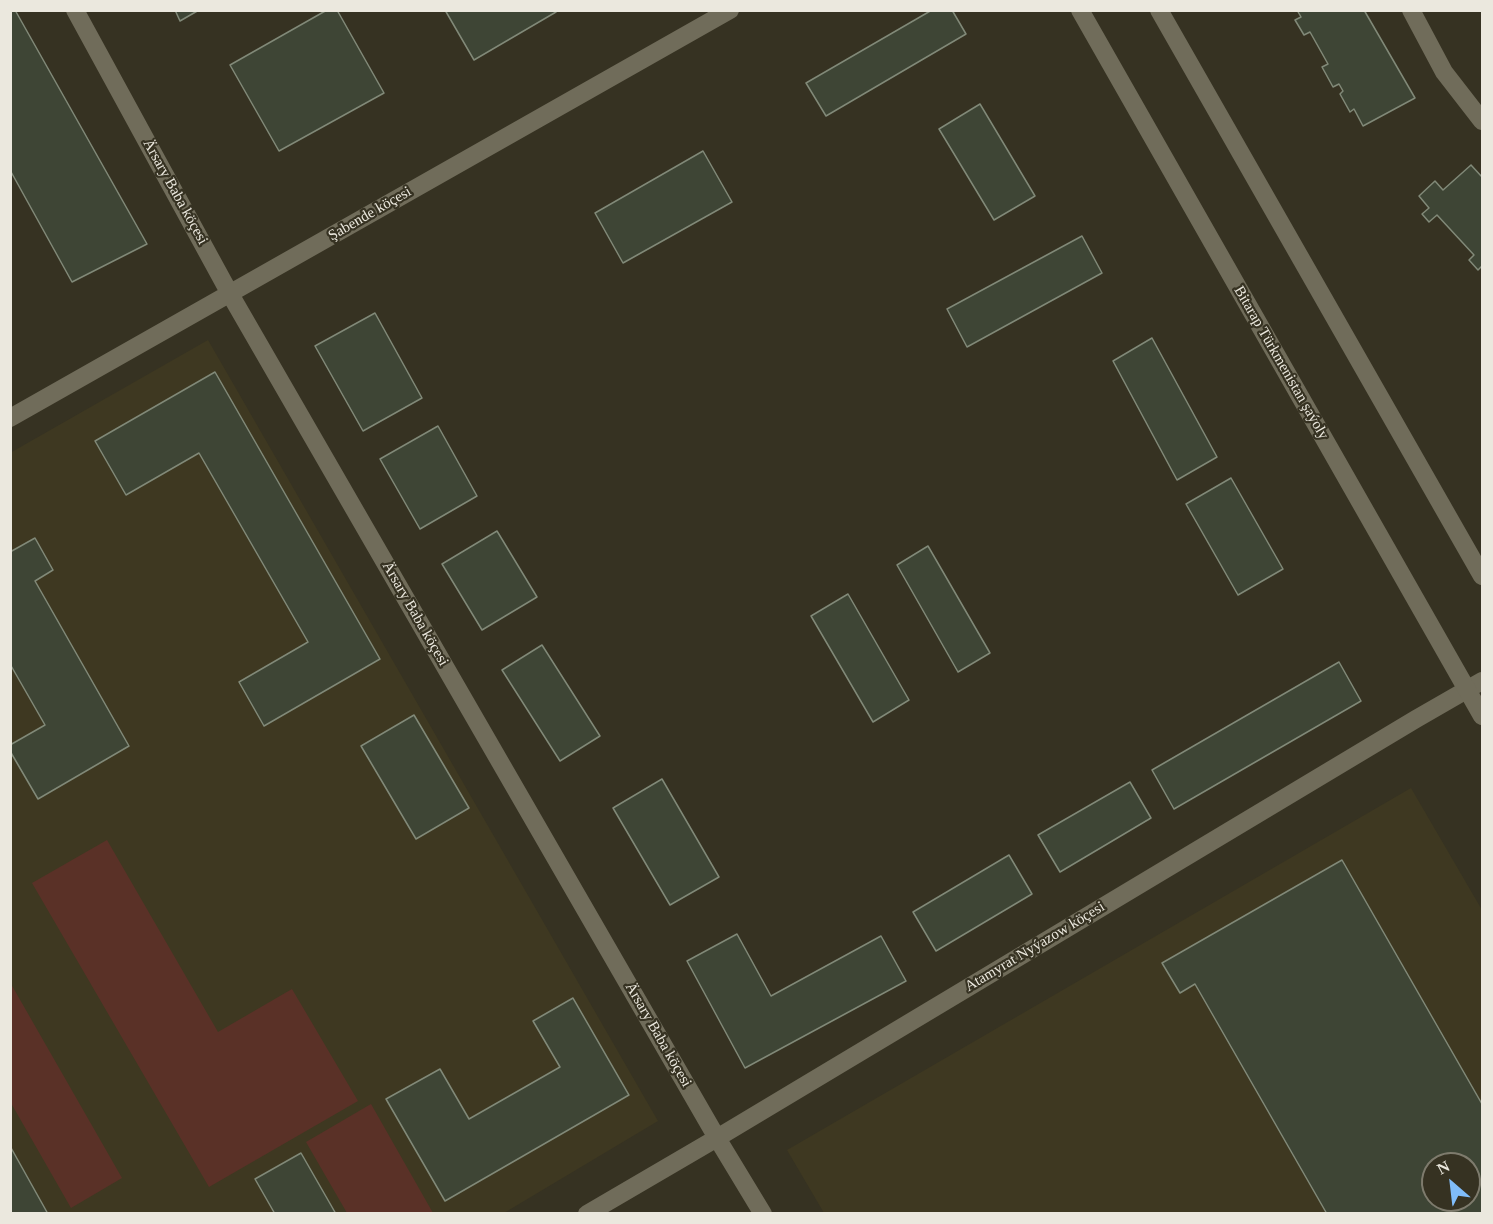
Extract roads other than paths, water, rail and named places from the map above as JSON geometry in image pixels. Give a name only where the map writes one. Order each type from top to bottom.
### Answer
[{"type":"street","name":"Ärsary Baba köçesi","points":[[75,10],[230,294],[763,1214]]},
{"type":"street","name":"Şabende köçesi","points":[[10,418],[730,10]]},
{"type":"street","name":"Bitarap Türkmenistan şaýoly","points":[[1080,10],[1475,685],[1482,716]]},
{"type":"street","points":[[1159,10],[1482,576]]},
{"type":"street","points":[[1411,10],[1443,72],[1482,121]]},
{"type":"street","name":"Atamyrat Nyýazow köçesi","points":[[587,1214],[1475,685]]}]
